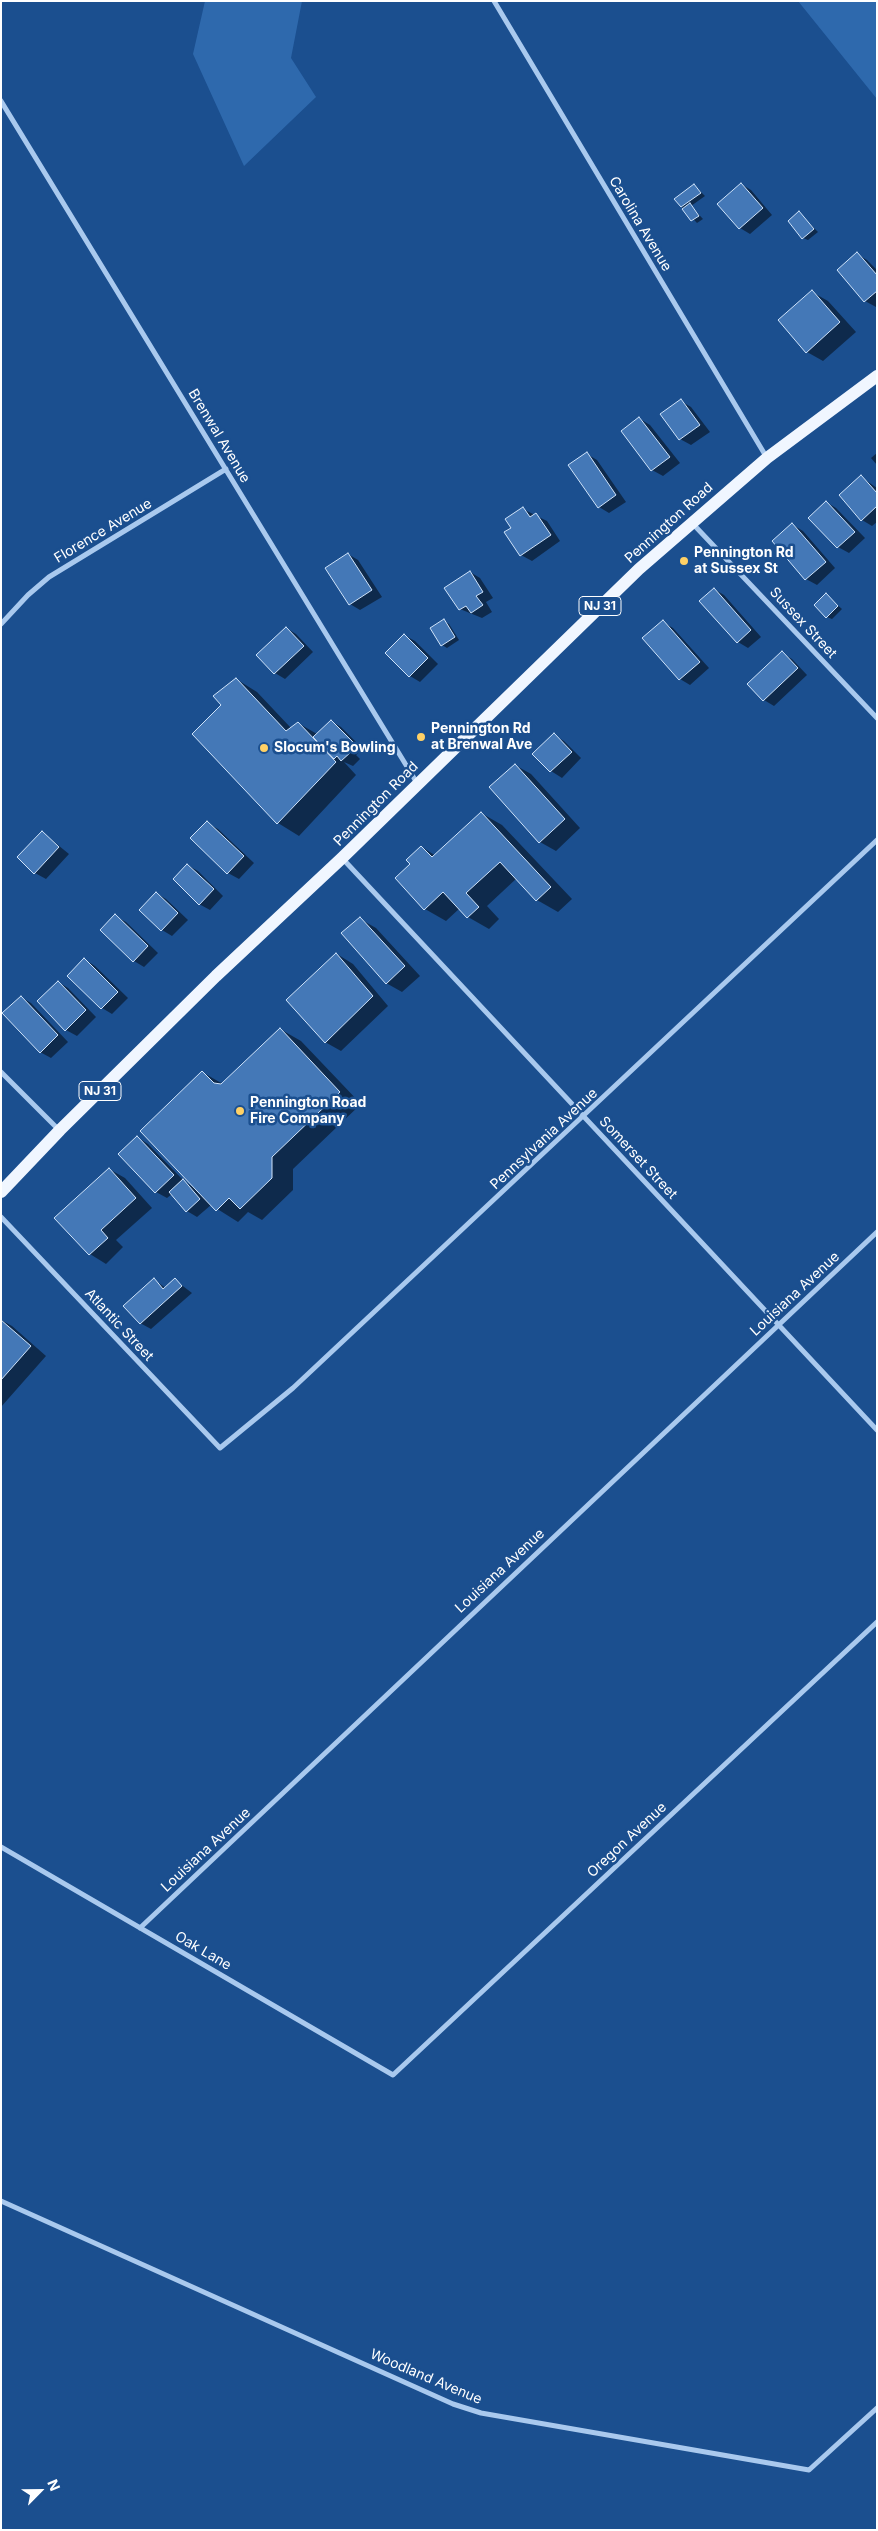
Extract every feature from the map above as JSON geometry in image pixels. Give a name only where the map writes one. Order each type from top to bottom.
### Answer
[{"type":"main road","name":"Pennington Road","points":[[1,1192],[60,1130],[216,976],[342,858],[691,522],[767,458],[877,376]]},
{"type":"street","name":"Carolina Avenue","points":[[494,1],[767,458]]},
{"type":"street","name":"Brenwal Avenue","points":[[1,101],[417,784]]},
{"type":"street","name":"Florence Avenue","points":[[1,624],[48,577],[226,469]]},
{"type":"street","name":"Sussex Street","points":[[691,522],[877,718]]},
{"type":"street","name":"Pennsylvania Avenue","points":[[220,1448],[293,1388],[584,1117],[877,840]]},
{"type":"street","name":"Somerset Street","points":[[342,858],[877,1430]]},
{"type":"street","points":[[1,1072],[60,1130]]},
{"type":"street","name":"Atlantic Street","points":[[1,1217],[220,1448]]},
{"type":"street","name":"Louisiana Avenue","points":[[140,1928],[877,1232]]},
{"type":"street","name":"Oregon Avenue","points":[[394,2075],[877,1622]]},
{"type":"street","name":"Oak Lane","points":[[1,1847],[394,2075]]},
{"type":"street","name":"Woodland Avenue","points":[[1,2201],[453,2404],[481,2413],[809,2470],[877,2408]]},
{"type":"shaded area","points":[[205,1],[302,1],[291,58],[316,97],[244,166],[193,54]]},
{"type":"shaded area","points":[[798,1],[877,1],[877,99]]},
{"type":"building","points":[[741,183],[763,208],[739,229],[717,204]]},
{"type":"building","points":[[694,184],[701,193],[681,207],[674,199]]},
{"type":"building","points":[[690,203],[699,216],[691,221],[682,209]]},
{"type":"building","points":[[799,211],[814,229],[802,239],[788,221]]},
{"type":"building","points":[[857,252],[877,275],[877,291],[864,302],[837,270]]},
{"type":"building","points":[[812,290],[840,322],[806,353],[778,320]]},
{"type":"building","points":[[681,399],[700,425],[679,440],[660,414]]},
{"type":"building","points":[[639,417],[670,457],[651,471],[621,431]]},
{"type":"building","points":[[587,452],[616,495],[598,508],[568,465]]},
{"type":"building","points":[[861,475],[877,493],[877,506],[861,521],[839,495]]},
{"type":"building","points":[[826,501],[855,532],[837,548],[808,518]]},
{"type":"building","points":[[523,507],[530,517],[536,513],[551,535],[520,556],[504,532],[511,528],[505,519]]},
{"type":"building","points":[[792,523],[826,562],[805,580],[772,541]]},
{"type":"building","points":[[348,553],[372,590],[349,605],[325,568]]},
{"type":"building","points":[[470,571],[483,592],[476,596],[483,605],[471,613],[466,606],[459,610],[444,588]]},
{"type":"building","points":[[714,588],[751,630],[737,643],[699,601]]},
{"type":"building","points":[[826,593],[838,606],[826,618],[814,605]]},
{"type":"building","points":[[444,619],[455,637],[441,646],[430,628]]},
{"type":"building","points":[[663,620],[700,662],[679,680],[642,638]]},
{"type":"building","points":[[286,627],[304,646],[274,674],[256,655]]},
{"type":"building","points":[[404,634],[428,658],[409,677],[385,653]]},
{"type":"building","points":[[782,651],[798,668],[763,701],[747,684]]},
{"type":"building","name":"Slocum's Bowling","points":[[236,678],[286,731],[298,722],[336,762],[277,824],[192,734],[221,705],[213,696]]},
{"type":"building","points":[[331,720],[353,742],[346,748],[351,752],[341,761],[337,756],[334,759],[313,737]]},
{"type":"building","points":[[554,733],[572,752],[550,772],[532,754]]},
{"type":"building","points":[[515,764],[565,819],[539,843],[489,787]]},
{"type":"building","points":[[481,812],[551,887],[536,901],[500,862],[466,893],[479,907],[467,918],[443,892],[424,910],[395,878],[410,864],[406,860],[421,846],[432,857]]},
{"type":"building","points":[[207,821],[244,856],[227,874],[190,838]]},
{"type":"building","points":[[42,831],[59,847],[34,874],[17,857]]},
{"type":"building","points":[[187,864],[214,889],[199,905],[173,879]]},
{"type":"building","points":[[156,892],[178,913],[161,931],[139,910]]},
{"type":"building","points":[[115,914],[148,946],[133,962],[100,930]]},
{"type":"building","points":[[360,917],[405,966],[386,984],[341,933]]},
{"type":"building","points":[[336,953],[373,996],[325,1043],[286,1000]]},
{"type":"building","points":[[84,958],[118,992],[101,1009],[67,976]]},
{"type":"building","points":[[58,981],[86,1010],[65,1031],[37,1001]]},
{"type":"building","points":[[21,996],[58,1035],[40,1053],[2,1013]]},
{"type":"building","name":"Pennington Road Fire Company","points":[[280,1028],[340,1092],[272,1157],[272,1178],[240,1209],[229,1198],[216,1211],[140,1131],[202,1071],[214,1083],[221,1084]]},
{"type":"building","points":[[137,1136],[174,1175],[155,1193],[118,1154]]},
{"type":"building","points":[[109,1168],[136,1198],[101,1230],[108,1238],[89,1255],[54,1218]]},
{"type":"building","points":[[183,1179],[200,1199],[186,1212],[169,1192]]},
{"type":"building","points":[[154,1278],[163,1289],[175,1278],[182,1286],[140,1324],[123,1306]]},
{"type":"building","points":[[1,1320],[31,1346],[1,1380]]},
{"type":"place","name":"Pennington Rd at Sussex St","points":[[684,561]]},
{"type":"place","name":"Pennington Rd at Brenwal Ave","points":[[421,737]]},
{"type":"place","name":"Slocum's Bowling","points":[[264,748]]},
{"type":"place","name":"Pennington Road Fire Company","points":[[240,1111]]}]
